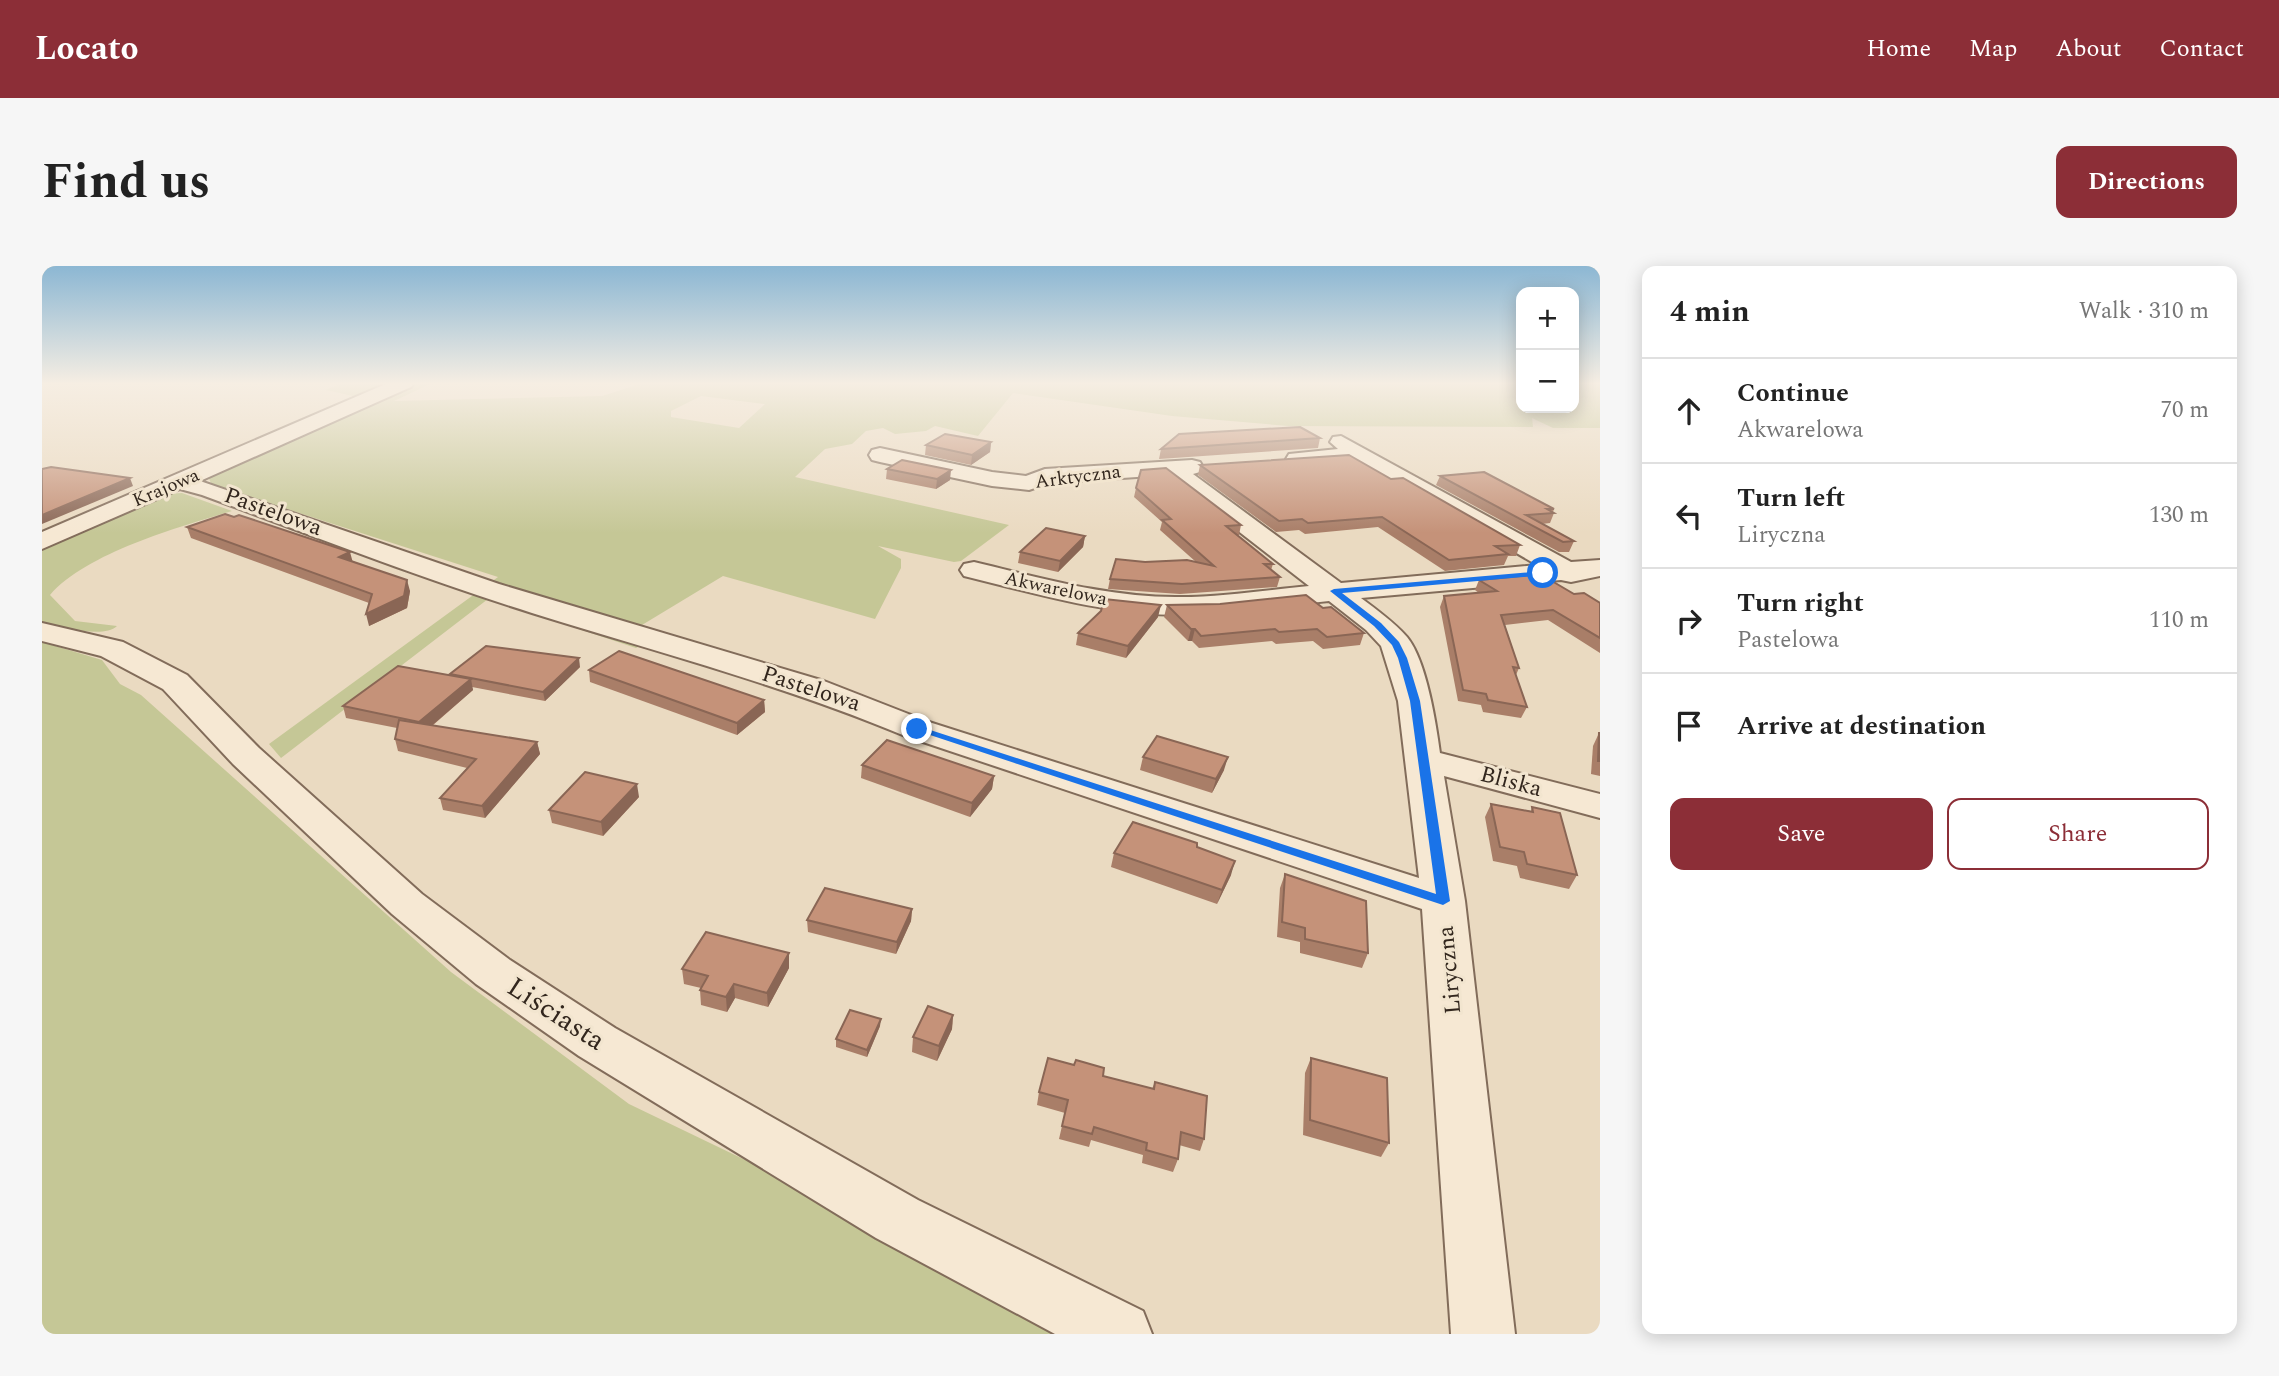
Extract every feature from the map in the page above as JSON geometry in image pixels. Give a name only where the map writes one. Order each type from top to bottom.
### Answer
[{"type":"street","name":"Krajowa","points":[[42,541],[291,433]]},
{"type":"street","points":[[1330,436],[1600,591]]},
{"type":"street","points":[[1277,460],[1361,454]]},
{"type":"street","name":"Arktyczna","points":[[880,455],[972,475],[1028,483],[1045,476],[1211,465]]},
{"type":"street","name":"Liryczna","points":[[1171,468],[1377,624],[1396,644],[1415,701],[1443,901],[1483,1334]]},
{"type":"street","name":"Pastelowa","points":[[178,482],[210,490],[489,590],[792,681],[864,705],[917,729],[1443,901]]},
{"type":"street","name":"Akwarelowa","points":[[974,570],[1094,599],[1133,605],[1214,605],[1334,591],[1600,568]]},
{"type":"street","name":"Liściasta","points":[[42,632],[112,649],[175,682],[246,756],[407,904],[493,972],[597,1042],[897,1219],[1120,1334]]},
{"type":"street","name":"Bliska","points":[[1422,759],[1600,806]]},
{"type":"green space","points":[[301,433],[864,433],[852,444],[825,449],[795,477],[1009,525],[961,561],[954,562],[878,546],[901,559],[901,568],[875,619],[723,576],[642,625],[665,632],[636,648],[488,599],[281,758],[269,744],[498,577],[212,485],[209,479],[212,474]]},
{"type":"green space","points":[[182,493],[232,511],[109,554],[86,566],[50,595],[75,621],[117,626],[111,630],[92,632],[42,624],[42,545],[163,494]]},
{"type":"green space","points":[[42,642],[102,660],[120,684],[141,695],[451,972],[629,1104],[826,1199],[1087,1334],[42,1334]]},
{"type":"building","points":[[1311,433],[1320,438],[1161,449],[1179,434]]},
{"type":"building","points":[[945,434],[991,442],[972,455],[926,445]]},
{"type":"building","points":[[1349,455],[1391,479],[1403,478],[1520,545],[1495,546],[1508,554],[1449,560],[1382,517],[1308,523],[1302,519],[1279,521],[1200,465]]},
{"type":"building","points":[[902,460],[951,470],[937,479],[887,469]]},
{"type":"building","points":[[51,467],[130,478],[42,515],[42,469]]},
{"type":"building","points":[[1166,468],[1241,525],[1226,526],[1273,564],[1264,564],[1280,577],[1182,584],[1110,579],[1116,559],[1145,562],[1187,560],[1214,566],[1162,520],[1171,519],[1136,488],[1141,470]]},
{"type":"building","points":[[1484,472],[1554,509],[1547,509],[1554,513],[1526,515],[1574,541],[1563,542],[1440,476]]},
{"type":"building","points":[[225,514],[234,517],[239,515],[350,552],[339,557],[407,580],[404,596],[366,614],[372,594],[187,527]]},
{"type":"building","points":[[1046,528],[1085,536],[1060,561],[1020,552]]},
{"type":"building","points":[[1540,574],[1574,594],[1584,593],[1600,603],[1600,638],[1553,610],[1501,615],[1519,668],[1513,667],[1527,707],[1488,700],[1486,694],[1463,690],[1444,596],[1497,591],[1479,580]]},
{"type":"building","points":[[1306,595],[1323,608],[1331,607],[1364,633],[1327,637],[1317,629],[1279,632],[1275,629],[1201,636],[1167,605],[1220,604]]},
{"type":"building","points":[[1104,599],[1161,605],[1128,646],[1078,633],[1101,611]]},
{"type":"building","points":[[486,646],[579,658],[543,692],[450,674]]},
{"type":"building","points":[[619,651],[764,700],[737,723],[589,670]]},
{"type":"building","points":[[398,666],[471,679],[419,722],[343,706]]},
{"type":"building","points":[[399,720],[537,742],[482,806],[440,798],[476,759],[395,739]]},
{"type":"building","points":[[1599,733],[1600,761],[1598,761]]},
{"type":"building","points":[[1157,736],[1228,757],[1216,779],[1143,757]]},
{"type":"building","points":[[887,740],[994,776],[972,803],[862,765]]},
{"type":"building","points":[[585,772],[637,784],[601,822],[549,810]]},
{"type":"building","points":[[1491,804],[1533,812],[1532,807],[1560,813],[1577,875],[1527,864],[1524,852],[1500,847]]},
{"type":"building","points":[[1133,822],[1197,843],[1197,847],[1235,861],[1222,890],[1114,853]]},
{"type":"building","points":[[1285,874],[1366,901],[1368,953],[1305,939],[1305,928],[1282,922]]},
{"type":"building","points":[[825,888],[912,909],[897,942],[807,920]]},
{"type":"building","points":[[706,932],[789,953],[767,993],[734,984],[726,997],[700,990],[708,976],[682,969]]},
{"type":"building","points":[[928,1006],[953,1015],[939,1046],[913,1037]]},
{"type":"building","points":[[850,1010],[881,1019],[867,1050],[836,1039]]},
{"type":"building","points":[[1048,1058],[1074,1065],[1076,1060],[1104,1068],[1103,1076],[1154,1089],[1155,1082],[1207,1096],[1204,1139],[1181,1132],[1178,1159],[1146,1150],[1147,1143],[1094,1127],[1092,1134],[1062,1126],[1068,1100],[1039,1092]]},
{"type":"building","points":[[1311,1058],[1387,1078],[1389,1143],[1310,1120]]},
{"type":"route","points":[[917,729],[1443,901],[1415,701],[1403,658],[1396,644],[1377,624],[1334,591],[1543,573]]}]
